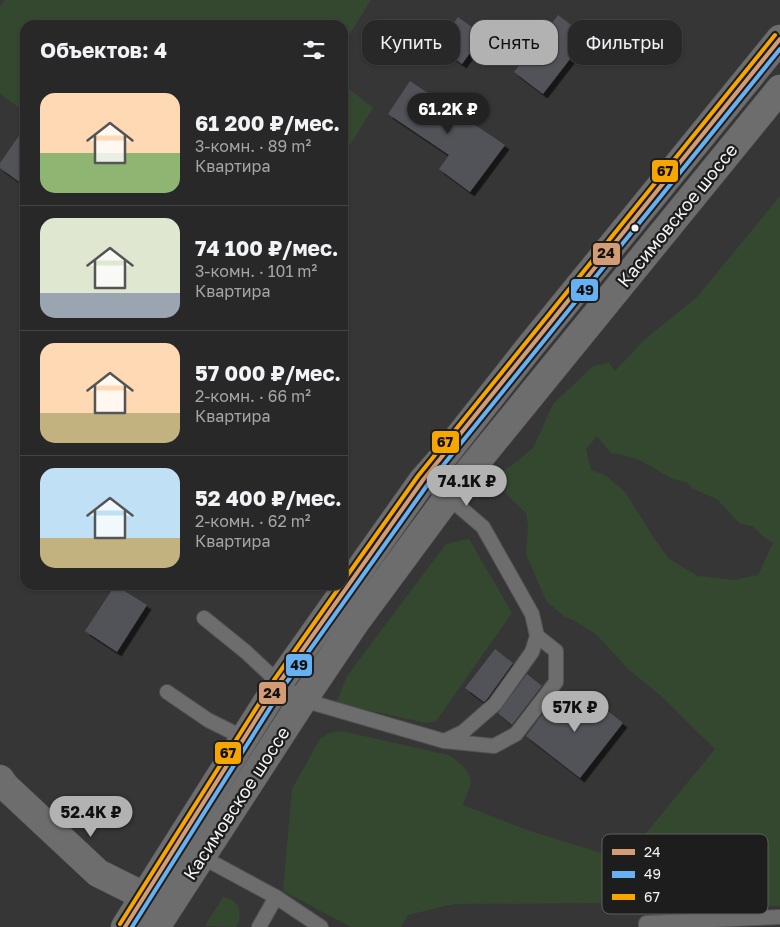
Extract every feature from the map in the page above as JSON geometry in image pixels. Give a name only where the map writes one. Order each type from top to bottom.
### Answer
[{"type":"main road","name":"Касимовское шоссе","points":[[348,586],[423,480],[780,39]]},
{"type":"main road","name":"Касимовское шоссе","points":[[162,918],[355,623],[448,498],[780,89]]},
{"type":"main road","name":"Касимовское шоссе","points":[[124,927],[279,683],[345,590]]},
{"type":"main road","points":[[2,785],[98,873],[144,895],[162,918]]},
{"type":"lane","points":[[423,480],[482,527],[532,614],[537,636],[532,652],[495,704],[463,732],[444,741]]},
{"type":"lane","points":[[204,618],[246,652],[279,683],[303,700],[444,741],[494,746],[516,734],[556,682],[556,651],[537,636]]},
{"type":"lane","points":[[167,692],[208,720],[244,738]]},
{"type":"lane","points":[[202,857],[276,897],[321,927]]},
{"type":"lane","points":[[258,927],[276,897]]},
{"type":"lane","points":[[646,927],[646,923],[780,917]]},
{"type":"green space","points":[[5,0],[371,0],[348,37],[348,20],[20,20],[20,108],[0,94],[0,6]]},
{"type":"green space","points":[[348,88],[373,108],[348,148]]},
{"type":"green space","points":[[780,196],[780,906],[768,906],[768,834],[645,834],[715,749],[660,695],[629,670],[597,635],[564,616],[546,601],[526,554],[528,525],[526,513],[503,491],[499,473],[533,448],[553,404],[593,366],[609,363],[615,371],[644,340],[697,297]],"holes":[[[597,436],[611,453],[637,459],[670,477],[687,482],[692,488],[718,500],[741,524],[752,526],[773,543],[758,575],[734,580],[698,576],[669,559],[625,492],[605,475],[591,470],[586,449]]]},
{"type":"green space","points":[[469,539],[512,613],[436,721],[426,723],[336,703],[347,676],[446,544]]},
{"type":"green space","points":[[342,731],[448,755],[460,764],[470,776],[470,786],[463,805],[530,831],[602,853],[602,903],[454,904],[408,915],[401,927],[351,927],[283,891],[292,789],[320,739],[330,733]]},
{"type":"green space","points":[[223,897],[233,901],[240,912],[236,927],[205,926]]},
{"type":"building","points":[[558,15],[568,23],[568,62],[543,94],[514,72],[519,65],[558,65],[558,20],[554,20]]},
{"type":"building","points":[[458,17],[470,26],[470,53],[462,64],[460,63],[460,20],[456,20]]},
{"type":"building","points":[[410,81],[505,145],[470,192],[439,169],[449,155],[388,114]]},
{"type":"building","points":[[20,134],[20,182],[0,168],[0,163]]},
{"type":"building","points":[[112,590],[123,590],[147,605],[117,652],[85,631]]},
{"type":"building","points":[[495,649],[513,663],[484,702],[465,688]]},
{"type":"building","points":[[527,674],[542,686],[512,725],[498,713]]},
{"type":"building","points":[[588,695],[623,723],[580,778],[526,736],[556,696],[575,712]]},
{"type":"transit line","name":"67","points":[[348,575],[418,476],[775,35]]},
{"type":"transit line","name":"24","points":[[348,586],[423,480],[780,39]]},
{"type":"transit line","name":"49","points":[[132,927],[284,686],[428,484],[780,49]]},
{"type":"transit line","name":"67","points":[[120,924],[274,680],[337,590]]},
{"type":"transit line","name":"24","points":[[125,927],[279,683],[345,590]]}]
